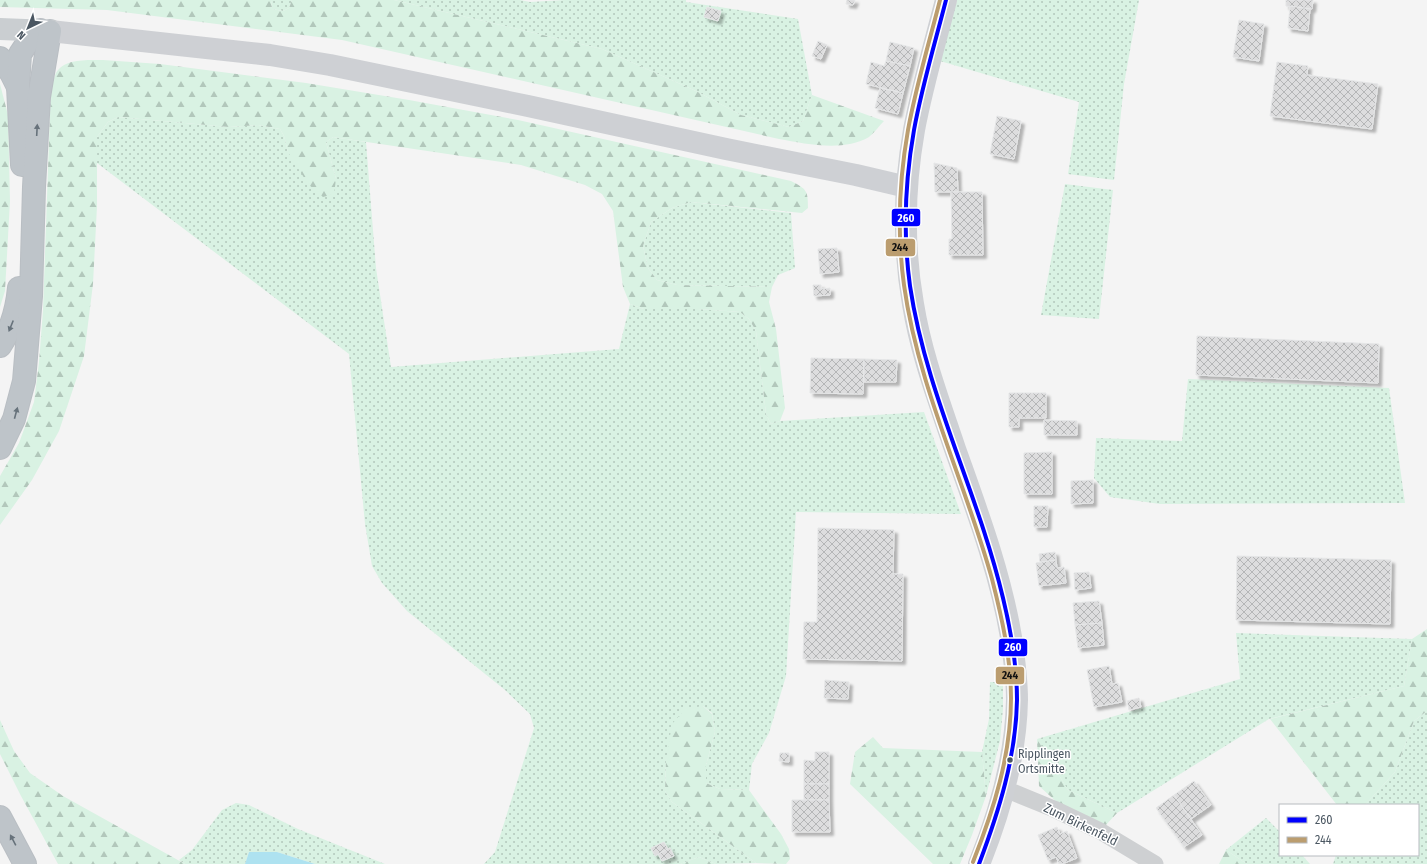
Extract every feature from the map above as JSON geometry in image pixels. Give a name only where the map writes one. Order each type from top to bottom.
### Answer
[{"type":"highway","points":[[0,346],[12,326],[20,280],[23,184],[22,141],[18,87],[20,54],[30,39],[45,31]]},
{"type":"highway","points":[[0,448],[14,419],[24,381],[31,296],[34,187],[39,98],[45,31]]},
{"type":"highway","points":[[0,58],[11,72],[18,87]]},
{"type":"highway","points":[[0,817],[25,864]]},
{"type":"main road","points":[[946,0],[914,130],[907,188],[906,235],[908,270],[913,304],[929,374],[988,540],[1002,592],[1014,654],[1017,699],[1012,748],[1005,789],[992,831],[979,864]]},
{"type":"main road","points":[[0,29],[45,31],[270,55],[330,65],[856,175],[907,188]]},
{"type":"street","name":"Zum Birkenfeld","points":[[1005,789],[1054,809],[1100,831],[1155,864]]},
{"type":"green space","points":[[0,0],[271,0],[272,9],[283,11],[289,8],[292,0],[394,0],[602,49],[696,91],[741,115],[789,127],[803,121],[812,95],[884,121],[873,134],[859,142],[837,146],[813,145],[779,139],[342,40],[107,10],[0,7]]},
{"type":"green space","points":[[271,0],[292,0],[289,8],[283,11],[272,9]]},
{"type":"green space","points":[[394,0],[520,0],[530,2],[565,0],[686,0],[686,2],[798,19],[812,95],[803,121],[789,127],[741,115],[696,91],[602,49]]},
{"type":"green space","points":[[957,0],[1139,0],[1124,84],[1114,180],[1068,174],[1079,102],[940,61]]},
{"type":"green space","points":[[103,60],[160,64],[306,83],[409,100],[518,120],[791,181],[806,191],[808,208],[802,213],[691,202],[672,208],[651,222],[643,246],[648,268],[657,280],[677,285],[772,287],[769,302],[776,329],[785,408],[780,421],[771,424],[766,414],[756,331],[749,319],[740,312],[698,309],[644,309],[630,304],[623,287],[613,211],[602,194],[585,185],[521,165],[333,137],[326,142],[336,179],[334,194],[323,197],[308,184],[288,152],[284,136],[280,129],[258,125],[229,127],[118,117],[108,122],[97,137],[97,206],[93,284],[84,356],[59,431],[32,480],[0,525],[0,476],[19,443],[34,402],[39,362],[43,310],[51,85],[60,68],[71,62]]},
{"type":"green space","points":[[0,84],[8,115],[10,201],[5,291],[0,307]]},
{"type":"green space","points":[[118,117],[229,127],[258,125],[280,129],[284,136],[288,152],[336,179],[326,142],[333,137],[366,142],[376,268],[391,367],[619,349],[630,304],[644,309],[698,309],[740,312],[749,319],[756,331],[766,414],[771,424],[780,421],[924,412],[961,514],[796,512],[786,676],[769,733],[752,764],[749,790],[720,789],[706,783],[706,765],[715,732],[712,713],[703,706],[666,760],[665,791],[672,802],[756,863],[716,864],[699,857],[680,864],[484,864],[495,852],[534,728],[530,714],[505,690],[407,611],[382,583],[372,566],[365,524],[349,354],[97,163],[97,137],[108,122]]},
{"type":"green space","points":[[1065,184],[1113,190],[1099,319],[1041,315]]},
{"type":"green space","points":[[691,202],[791,213],[795,268],[778,275],[772,287],[677,285],[657,280],[648,268],[643,246],[651,222],[672,208]]},
{"type":"green space","points":[[1188,379],[1389,388],[1405,503],[1160,504],[1110,497],[1094,478],[1096,438],[1182,441]]},
{"type":"green space","points":[[1427,629],[1427,711],[1414,721],[1395,772],[1366,804],[1336,804],[1270,719],[1404,686],[1412,639]]},
{"type":"green space","points":[[1236,633],[1412,639],[1404,686],[1269,719],[1117,813],[1068,790],[1037,739],[1240,679]]},
{"type":"green space","points":[[990,682],[1003,682],[1003,709],[1000,741],[986,796],[982,752],[989,719]]},
{"type":"green space","points":[[703,706],[712,714],[715,732],[706,765],[706,783],[720,789],[749,790],[781,834],[789,849],[790,859],[786,864],[756,863],[672,802],[665,791],[666,760],[672,724],[685,709]]},
{"type":"green space","points":[[1427,711],[1427,864],[1333,864],[1336,856],[1419,856],[1419,804],[1366,804],[1395,772],[1414,721]]},
{"type":"green space","points":[[0,720],[14,751],[30,773],[63,796],[185,864],[58,864],[0,754]]},
{"type":"green space","points":[[873,737],[883,748],[982,752],[986,796],[960,864],[933,864],[850,784],[855,752]]},
{"type":"green space","points":[[1037,739],[1068,790],[1117,813],[1104,827],[1059,804],[1039,786]]},
{"type":"green space","points":[[236,803],[249,805],[298,829],[385,864],[315,864],[277,852],[249,852],[245,864],[185,864],[179,860],[192,850],[222,810]]},
{"type":"green space","points":[[1266,818],[1279,831],[1279,856],[1303,856],[1310,864],[1247,864],[1226,850]]},
{"type":"green space","points":[[1226,850],[1247,864],[1219,864]]},
{"type":"green space","points":[[699,857],[716,864],[680,864]]},
{"type":"water","points":[[249,852],[277,852],[315,864],[245,864]]},
{"type":"building","points":[[847,0],[855,0],[853,5],[846,4]]},
{"type":"building","points":[[1286,0],[1313,0],[1312,9],[1286,6]]},
{"type":"building","points":[[1290,6],[1310,9],[1308,31],[1288,28]]},
{"type":"building","points":[[707,7],[721,11],[718,21],[704,17]]},
{"type":"building","points":[[1239,20],[1264,24],[1259,61],[1233,57]]},
{"type":"building","points":[[818,41],[827,45],[821,59],[812,56]]},
{"type":"building","points":[[890,42],[914,48],[910,66],[886,61]]},
{"type":"building","points":[[886,61],[910,66],[903,93],[866,84],[871,62],[884,66]]},
{"type":"building","points":[[1277,62],[1308,66],[1307,75],[1378,84],[1372,129],[1270,116]]},
{"type":"building","points":[[880,88],[903,93],[898,114],[875,108]]},
{"type":"building","points":[[997,116],[1021,121],[1014,159],[990,154]]},
{"type":"building","points":[[934,163],[957,168],[958,192],[935,192]]},
{"type":"building","points":[[951,192],[982,192],[983,255],[949,255],[949,239],[952,239]]},
{"type":"building","points":[[837,248],[839,272],[820,274],[818,249]]},
{"type":"building","points":[[813,285],[821,285],[821,289],[830,288],[830,295],[814,296]]},
{"type":"building","points":[[1197,336],[1379,344],[1378,383],[1196,375]]},
{"type":"building","points":[[811,358],[864,359],[863,394],[810,393]]},
{"type":"building","points":[[864,359],[897,360],[896,382],[864,382]]},
{"type":"building","points":[[1009,393],[1046,393],[1046,418],[1019,418],[1019,427],[1009,427]]},
{"type":"building","points":[[1044,420],[1077,421],[1077,435],[1044,435]]},
{"type":"building","points":[[1052,452],[1052,494],[1024,494],[1024,453]]},
{"type":"building","points":[[1093,480],[1093,503],[1071,504],[1071,481]]},
{"type":"building","points":[[1034,506],[1048,506],[1047,527],[1034,527]]},
{"type":"building","points":[[818,528],[894,530],[893,574],[903,574],[902,661],[803,659],[804,622],[817,622]]},
{"type":"building","points":[[1055,552],[1056,560],[1040,562],[1039,554]]},
{"type":"building","points":[[1237,556],[1391,560],[1390,624],[1236,620]]},
{"type":"building","points":[[1056,560],[1057,568],[1064,567],[1066,583],[1039,586],[1036,563]]},
{"type":"building","points":[[1089,572],[1091,588],[1075,590],[1074,573]]},
{"type":"building","points":[[1099,601],[1102,623],[1075,625],[1073,603]]},
{"type":"building","points":[[1102,623],[1104,645],[1078,648],[1075,625]]},
{"type":"building","points":[[1109,666],[1112,684],[1118,683],[1122,702],[1094,707],[1087,670]]},
{"type":"building","points":[[825,680],[849,682],[848,699],[824,698]]},
{"type":"building","points":[[1139,698],[1141,707],[1129,710],[1127,701]]},
{"type":"building","points":[[815,752],[829,752],[829,784],[804,784],[804,760],[815,761]]},
{"type":"building","points":[[780,753],[789,753],[789,762],[779,761]]},
{"type":"building","points":[[1194,781],[1211,805],[1191,819],[1174,795]]},
{"type":"building","points":[[804,784],[829,784],[829,800],[804,800]]},
{"type":"building","points":[[1174,795],[1202,835],[1184,847],[1156,808]]},
{"type":"building","points":[[792,800],[829,800],[830,832],[792,832]]},
{"type":"building","points":[[1057,827],[1060,834],[1067,831],[1077,858],[1062,864],[1059,864],[1056,857],[1048,860],[1038,835]]},
{"type":"building","points":[[664,842],[668,849],[655,856],[651,848]]},
{"type":"building","points":[[670,848],[674,856],[662,861],[658,854]]},
{"type":"transit line","name":"244","points":[[940,0],[908,130],[901,188],[900,246],[904,285],[920,360],[943,434],[981,542],[992,579],[1008,653],[1011,698],[1005,761],[988,822],[973,862]]},
{"type":"transit line","name":"260","points":[[946,0],[914,130],[907,188],[906,247],[910,286],[928,365],[992,559],[1006,610],[1015,661],[1017,687],[1016,721],[1010,763],[1000,804],[979,864]]},
{"type":"place","name":"Ripplingen Ortsmitte","points":[[1010,760]]}]
